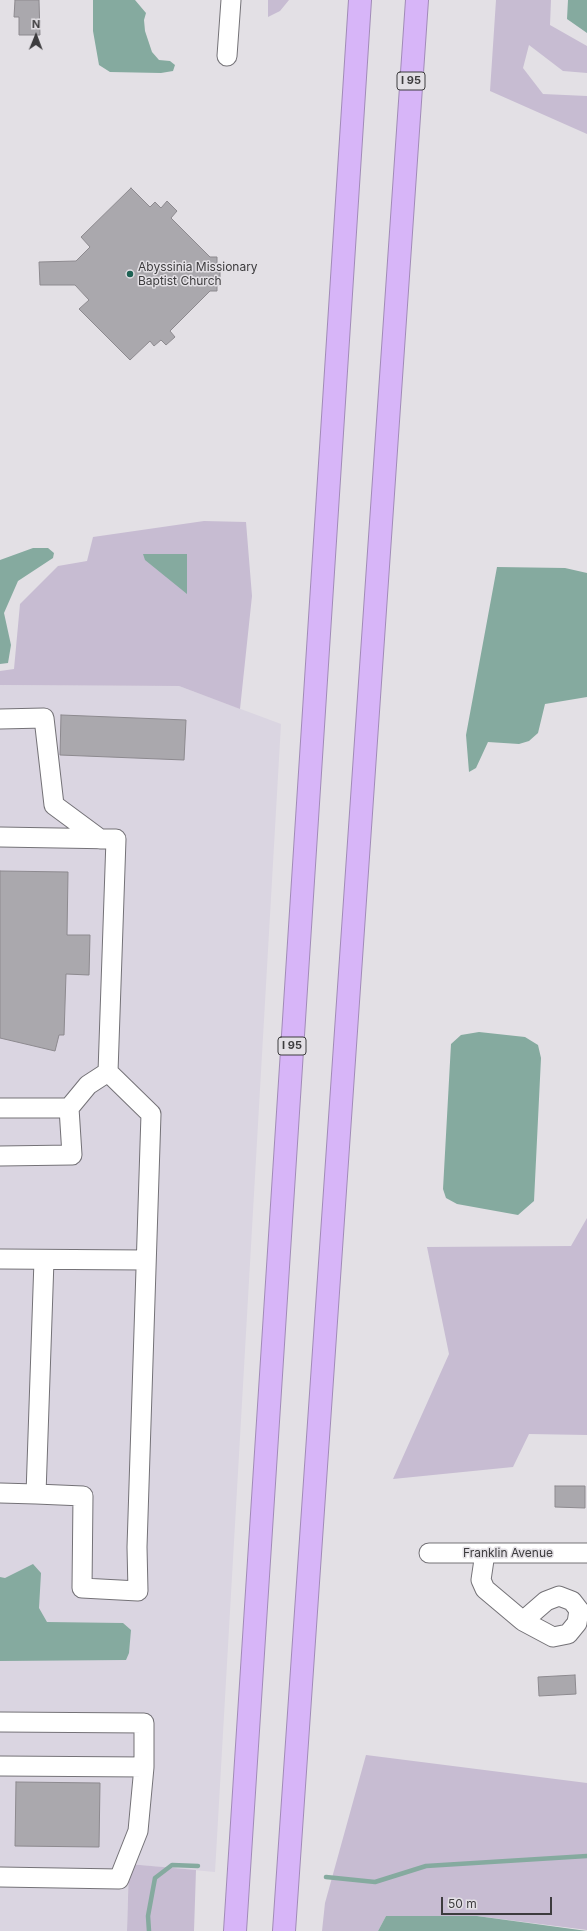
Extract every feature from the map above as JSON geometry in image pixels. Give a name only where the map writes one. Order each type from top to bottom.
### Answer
[{"type":"highway","name":"I 95","points":[[235,1931],[360,0]]},
{"type":"highway","name":"I 95","points":[[284,1931],[417,0]]},
{"type":"street","points":[[227,56],[231,0]]},
{"type":"street","points":[[0,718],[44,718],[54,805],[100,839]]},
{"type":"street","points":[[0,838],[116,839],[108,1072],[151,1114],[145,1260],[137,1548],[138,1591],[82,1588],[83,1496],[0,1494]]},
{"type":"street","points":[[0,1156],[72,1156],[68,1108],[88,1085],[108,1072]]},
{"type":"street","points":[[0,1108],[68,1108]]},
{"type":"street","points":[[0,1259],[145,1260]]},
{"type":"street","points":[[36,1494],[44,1260]]},
{"type":"street","name":"Franklin Avenue","points":[[429,1552],[587,1552]]},
{"type":"street","points":[[485,1552],[481,1580],[485,1589],[523,1621]]},
{"type":"street","points":[[0,1722],[144,1723],[144,1767],[138,1831],[119,1879],[0,1877]]},
{"type":"street","points":[[0,1766],[144,1767]]},
{"type":"shaded area","points":[[93,0],[135,0],[146,13],[144,20],[145,31],[152,52],[159,60],[170,61],[175,65],[173,71],[161,73],[110,72],[99,65],[93,31]]},
{"type":"shaded area","points":[[268,0],[289,0],[280,11],[268,17]]},
{"type":"shaded area","points":[[496,0],[551,0],[550,25],[587,46],[587,73],[563,71],[529,45],[523,68],[543,94],[587,96],[587,134],[490,91]]},
{"type":"shaded area","points":[[568,0],[587,0],[587,33],[567,19]]},
{"type":"shaded area","points":[[204,521],[246,522],[252,596],[240,709],[179,686],[0,685],[0,671],[14,669],[20,604],[58,566],[87,561],[93,537]]},
{"type":"shaded area","points":[[33,548],[48,548],[54,553],[53,558],[18,581],[4,613],[11,645],[8,663],[0,664],[0,560]]},
{"type":"shaded area","points":[[143,554],[187,554],[187,594],[145,560]]},
{"type":"shaded area","points":[[497,567],[565,568],[587,573],[587,697],[545,704],[538,733],[529,741],[519,744],[488,742],[476,768],[469,772],[466,735]]},
{"type":"shaded area","points":[[0,685],[179,686],[281,724],[215,1872],[129,1864],[127,1931],[0,1931]]},
{"type":"shaded area","points":[[479,1032],[525,1037],[538,1045],[541,1058],[534,1201],[518,1215],[457,1204],[446,1198],[443,1189],[451,1044],[461,1035]]},
{"type":"shaded area","points":[[587,1218],[587,1435],[529,1434],[513,1467],[393,1479],[449,1354],[427,1247],[571,1246]]},
{"type":"shaded area","points":[[33,1564],[41,1573],[39,1608],[47,1622],[123,1623],[131,1630],[129,1653],[126,1660],[0,1661],[0,1577],[5,1578]]},
{"type":"shaded area","points":[[366,1755],[587,1783],[587,1930],[477,1916],[386,1916],[378,1931],[322,1931],[325,1903]]},
{"type":"shaded area","points":[[129,1864],[196,1870],[194,1931],[127,1931]]},
{"type":"shaded area","points":[[386,1916],[477,1916],[587,1931],[378,1931]]},
{"type":"building","points":[[15,0],[39,0],[40,35],[19,35],[19,17],[14,17]]},
{"type":"building","name":"Abyssinia Missionary Baptist Church","points":[[131,188],[150,207],[155,202],[161,208],[167,201],[177,211],[171,218],[210,257],[217,257],[217,264],[220,264],[220,285],[217,285],[217,291],[210,291],[170,331],[175,337],[166,345],[161,340],[154,346],[150,341],[130,360],[79,309],[89,300],[75,285],[40,285],[39,262],[76,261],[90,247],[81,237]]},
{"type":"building","points":[[61,715],[186,720],[184,760],[60,755]]},
{"type":"building","points":[[0,871],[68,872],[67,935],[90,935],[89,975],[66,974],[64,1035],[59,1035],[55,1051],[0,1038]]},
{"type":"building","points":[[555,1486],[585,1486],[585,1508],[555,1507]]},
{"type":"building","points":[[575,1675],[576,1694],[539,1696],[538,1677]]},
{"type":"building","points":[[16,1782],[100,1783],[99,1847],[15,1846]]},
{"type":"waterway","points":[[326,1877],[375,1882],[426,1866],[587,1856]]},
{"type":"waterway","points":[[149,1931],[148,1916],[155,1878],[172,1865],[198,1866]]},
{"type":"place","name":"Abyssinia Missionary Baptist Church","points":[[130,274]]}]
